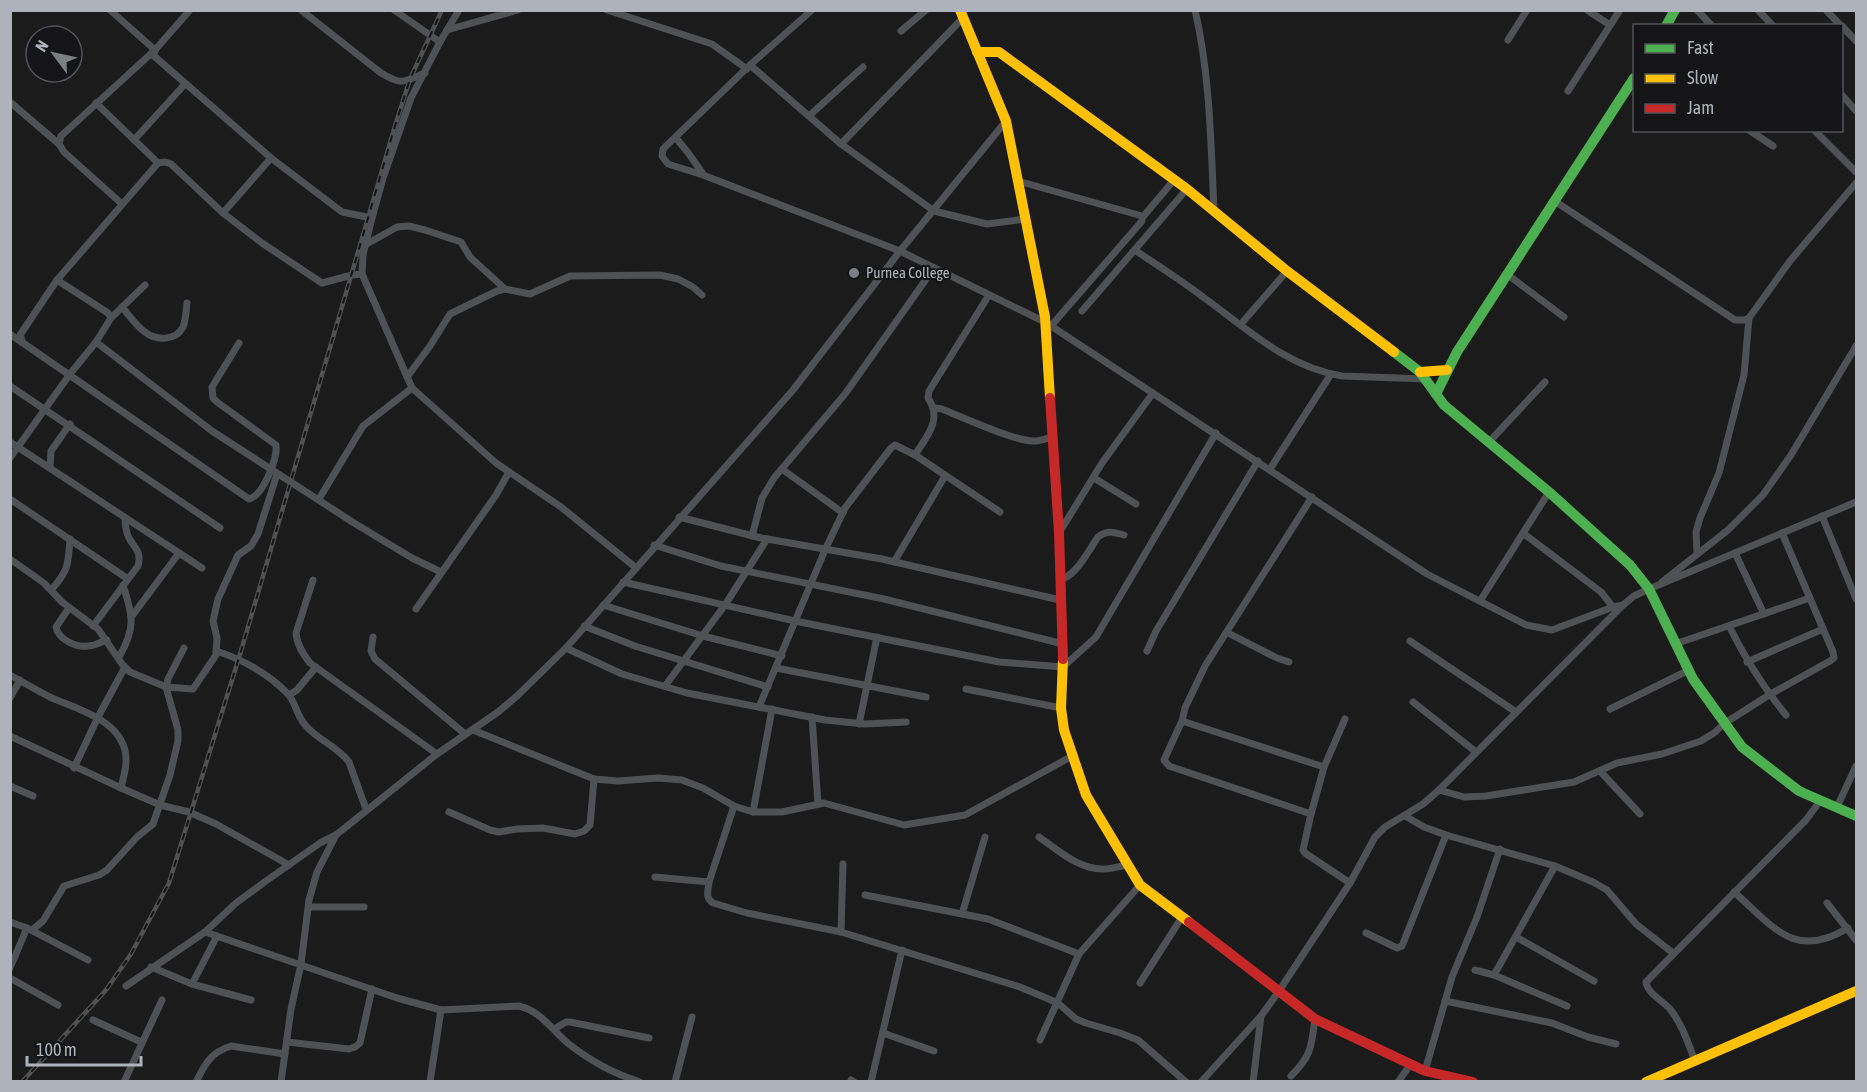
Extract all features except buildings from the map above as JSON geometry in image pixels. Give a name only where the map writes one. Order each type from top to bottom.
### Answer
[{"type":"street","points":[[111,10],[154,50],[157,60],[271,158],[342,212],[372,218]]},
{"type":"street","points":[[59,144],[61,135],[154,50],[190,10]]},
{"type":"street","points":[[301,10],[381,73],[395,81],[401,82],[425,73]]},
{"type":"street","points":[[394,10],[440,42]]},
{"type":"street","points":[[459,10],[411,98],[383,178],[366,245],[362,274],[412,388],[496,463],[561,507],[635,567]]},
{"type":"street","points":[[447,30],[518,10]]},
{"type":"street","points":[[607,10],[712,44],[748,67],[810,115],[841,144],[934,211],[987,224],[1026,219]]},
{"type":"street","points":[[812,10],[748,67],[663,149],[662,156],[668,164],[703,175],[900,251],[1048,324],[1427,574],[1526,625],[1552,630],[1623,605]]},
{"type":"street","points":[[901,31],[926,10]]},
{"type":"street","points":[[1195,10],[1206,91],[1214,211]]},
{"type":"street","points":[[1508,40],[1527,10]]},
{"type":"street","points":[[1587,10],[1610,25]]},
{"type":"street","points":[[1568,91],[1620,10]]},
{"type":"street","points":[[1667,24],[1675,10]]},
{"type":"street","points":[[1697,10],[1710,24]]},
{"type":"street","points":[[1758,10],[1771,24]]},
{"type":"street","points":[[1827,10],[1839,24]]},
{"type":"street","points":[[841,144],[962,14],[1006,122],[1048,324],[1059,533],[1063,644],[1062,708],[1065,730],[1086,795],[1140,885],[1315,1019],[1425,1071],[1473,1082]]},
{"type":"street","points":[[1843,28],[1857,41]]},
{"type":"street","points":[[977,52],[999,52],[1187,189],[1287,271],[1423,376],[1444,405],[1549,492],[1653,588],[1675,644],[1689,670],[1742,747],[1799,791],[1857,816]]},
{"type":"street","points":[[810,115],[863,67]]},
{"type":"street","points":[[1436,394],[1447,370],[1633,81]]},
{"type":"street","points":[[134,140],[185,84]]},
{"type":"street","points":[[1843,96],[1857,111]]},
{"type":"street","points":[[10,102],[59,144],[64,152],[122,204]]},
{"type":"street","points":[[96,103],[158,163]]},
{"type":"street","points":[[126,986],[151,966],[204,932],[236,903],[289,865],[320,843],[336,836],[366,809],[437,754],[518,696],[566,648],[792,390],[900,251],[1006,122]]},
{"type":"street","points":[[1752,132],[1773,146]]},
{"type":"street","points":[[1816,132],[1857,172]]},
{"type":"street","points":[[676,138],[703,175]]},
{"type":"street","points":[[224,213],[271,158]]},
{"type":"street","points":[[23,343],[20,335],[57,280],[158,163],[165,162],[171,165],[224,213],[262,243],[322,283],[362,274]]},
{"type":"street","points":[[1018,180],[1140,215],[1142,218]]},
{"type":"street","points":[[1048,324],[1174,180]]},
{"type":"street","points":[[1697,553],[1696,532],[1719,473],[1744,375],[1749,318],[1790,261],[1857,183]]},
{"type":"street","points":[[1082,311],[1187,189]]},
{"type":"street","points":[[1556,202],[1735,321],[1749,318]]},
{"type":"street","points":[[366,245],[397,226],[425,230],[461,242],[471,257],[505,289]]},
{"type":"street","points":[[1135,250],[1281,354],[1301,364],[1331,374],[1357,378],[1423,376],[1447,370]]},
{"type":"street","points":[[752,536],[762,498],[782,469],[844,394],[934,268]]},
{"type":"street","points":[[1241,324],[1287,271]]},
{"type":"street","points":[[407,377],[450,314],[505,289],[530,294],[570,276],[660,274],[678,279],[702,295]]},
{"type":"street","points":[[1508,275],[1564,317]]},
{"type":"street","points":[[57,280],[108,313],[111,318]]},
{"type":"street","points":[[10,458],[70,374],[96,342],[111,318],[145,285]]},
{"type":"street","points":[[915,455],[931,431],[935,408],[928,398],[929,391],[989,295]]},
{"type":"street","points":[[122,307],[145,332],[160,339],[174,336],[181,330],[184,325],[187,303]]},
{"type":"street","points":[[10,334],[249,499],[253,499],[260,492],[274,472]]},
{"type":"street","points":[[96,342],[212,431],[396,549],[441,572]]},
{"type":"street","points":[[10,559],[52,589],[69,608],[93,626],[107,640],[130,672],[166,687],[193,689],[207,670],[216,651],[217,638],[213,621],[218,599],[238,555],[250,546],[258,534],[274,472],[276,445],[217,402],[211,393],[212,387],[239,343]]},
{"type":"street","points":[[1653,588],[1728,530],[1763,495],[1791,455],[1857,346]]},
{"type":"street","points":[[1270,469],[1331,374]]},
{"type":"street","points":[[1488,443],[1545,382]]},
{"type":"street","points":[[10,386],[70,424],[220,528]]},
{"type":"street","points":[[319,499],[363,426],[412,388]]},
{"type":"street","points":[[1059,533],[1102,463],[1153,393]]},
{"type":"street","points":[[935,408],[1028,441],[1053,436]]},
{"type":"street","points":[[50,468],[51,451],[70,424]]},
{"type":"street","points":[[623,582],[795,621],[999,662],[1063,667],[1096,637],[1216,433]]},
{"type":"street","points":[[10,442],[202,568]]},
{"type":"street","points":[[759,707],[825,550],[843,513],[891,448],[898,447],[915,455],[1000,512]]},
{"type":"street","points":[[1148,651],[1156,631],[1258,461]]},
{"type":"street","points":[[782,469],[843,513]]},
{"type":"street","points":[[416,609],[496,495],[509,472]]},
{"type":"street","points":[[894,562],[945,476]]},
{"type":"street","points":[[1094,478],[1136,504]]},
{"type":"street","points":[[1480,601],[1549,492]]},
{"type":"street","points":[[1311,814],[1169,766],[1164,760],[1205,666],[1312,497]]},
{"type":"street","points":[[10,498],[70,539],[126,582],[132,616],[128,641],[119,657]]},
{"type":"street","points":[[1201,1082],[1261,1016],[1279,991],[1350,883],[1375,837],[1385,827],[1405,816],[1439,790],[1623,605],[1634,596],[1857,502]]},
{"type":"street","points":[[1822,516],[1857,599]]},
{"type":"street","points":[[680,517],[752,536],[894,562],[1060,600]]},
{"type":"street","points":[[93,626],[138,566],[140,556],[129,537],[124,518]]},
{"type":"street","points":[[1059,580],[1073,572],[1098,537],[1112,532],[1124,536]]},
{"type":"street","points":[[1523,533],[1601,592],[1613,607]]},
{"type":"street","points":[[1439,790],[1464,797],[1486,796],[1574,782],[1617,764],[1662,754],[1701,741],[1769,694],[1834,658],[1782,533]]},
{"type":"street","points":[[52,589],[64,575],[68,566],[70,539]]},
{"type":"street","points":[[665,687],[725,605],[767,539]]},
{"type":"street","points":[[654,545],[721,566],[885,599],[1063,644]]},
{"type":"street","points":[[132,616],[179,553]]},
{"type":"street","points":[[1735,553],[1764,614]]},
{"type":"street","points":[[313,580],[296,633],[304,656],[437,754]]},
{"type":"street","points":[[1675,644],[1810,598]]},
{"type":"street","points":[[603,604],[703,636],[782,656]]},
{"type":"street","points":[[69,608],[56,627],[65,640],[85,647],[107,640]]},
{"type":"street","points":[[584,626],[634,646],[768,687]]},
{"type":"street","points":[[1728,626],[1748,662],[1786,715]]},
{"type":"street","points":[[1748,662],[1823,629]]},
{"type":"street","points":[[1228,633],[1276,658],[1289,662]]},
{"type":"street","points":[[373,637],[371,651],[375,659],[465,734]]},
{"type":"street","points":[[859,724],[877,637]]},
{"type":"street","points":[[1410,641],[1516,712]]},
{"type":"street","points":[[10,968],[30,929],[43,921],[64,886],[99,875],[107,870],[137,837],[150,828],[160,805],[178,741],[178,730],[166,687],[184,648]]},
{"type":"street","points":[[566,648],[622,674],[665,687],[759,707],[859,724],[906,722]]},
{"type":"street","points":[[216,651],[239,658],[289,695],[304,725],[344,755],[349,762],[366,809]]},
{"type":"street","points":[[289,695],[297,690],[316,667]]},
{"type":"street","points":[[75,768],[98,717],[125,668]]},
{"type":"street","points":[[776,668],[926,697]]},
{"type":"street","points":[[1610,709],[1689,670]]},
{"type":"street","points":[[10,675],[48,696],[98,717],[110,727],[121,741],[125,752],[125,771],[121,788]]},
{"type":"street","points":[[10,698],[20,680]]},
{"type":"street","points":[[966,689],[1062,708]]},
{"type":"street","points":[[1413,702],[1476,752]]},
{"type":"street","points":[[753,812],[772,709]]},
{"type":"street","points":[[812,717],[818,804]]},
{"type":"street","points":[[1345,719],[1324,767],[1303,850],[1350,883]]},
{"type":"street","points":[[1182,721],[1324,767]]},
{"type":"street","points":[[473,730],[594,779],[682,780],[703,788],[734,806],[753,812],[782,812],[818,804],[836,806],[904,825],[965,815],[1074,755]]},
{"type":"street","points":[[10,735],[75,768],[160,805],[189,812],[216,824],[289,865]]},
{"type":"street","points":[[1837,807],[1857,765]]},
{"type":"street","points":[[1600,771],[1640,814]]},
{"type":"street","points":[[449,812],[499,832],[543,828],[575,834],[584,831],[590,825],[594,779]]},
{"type":"street","points":[[10,786],[33,796]]},
{"type":"street","points":[[1695,1060],[1677,1019],[1646,985],[1646,982],[1673,952],[1806,820],[1820,801]]},
{"type":"street","points":[[734,806],[709,882],[707,895],[713,903],[747,913],[841,932],[1020,987],[1058,1003],[1086,1023],[1138,1040],[1186,1082]]},
{"type":"street","points":[[1405,816],[1424,827],[1446,835],[1555,866],[1607,890],[1636,924],[1673,952]]},
{"type":"street","points":[[1366,933],[1397,948],[1402,946],[1446,835]]},
{"type":"street","points":[[281,1082],[309,907],[317,872],[336,836]]},
{"type":"street","points":[[962,914],[985,837]]},
{"type":"street","points":[[1039,837],[1086,866],[1103,869],[1128,865]]},
{"type":"street","points":[[1425,1071],[1452,977],[1478,917],[1500,849]]},
{"type":"street","points":[[841,932],[843,864]]},
{"type":"street","points":[[1494,975],[1555,866]]},
{"type":"street","points":[[655,878],[709,882]]},
{"type":"street","points":[[1040,1040],[1079,954],[1140,885]]},
{"type":"street","points":[[1734,892],[1787,938],[1802,942],[1832,938],[1848,928]]},
{"type":"street","points":[[865,895],[988,919],[1079,954]]},
{"type":"street","points":[[1827,903],[1857,940]]},
{"type":"street","points":[[309,907],[364,907]]},
{"type":"street","points":[[1140,983],[1182,917]]},
{"type":"street","points":[[10,922],[30,929],[88,960]]},
{"type":"street","points":[[204,932],[441,1010],[519,1006],[528,1008],[548,1022],[568,1043],[599,1066],[640,1082]]},
{"type":"street","points":[[192,984],[217,936]]},
{"type":"street","points":[[1516,937],[1594,981]]},
{"type":"street","points":[[871,1082],[902,950]]},
{"type":"street","points":[[151,966],[192,984],[251,1000]]},
{"type":"street","points":[[1475,970],[1494,975],[1567,1006]]},
{"type":"street","points":[[10,978],[58,1005]]},
{"type":"street","points":[[286,1042],[349,1049],[355,1047],[360,1043],[372,989]]},
{"type":"street","points":[[1652,1080],[1857,991]]},
{"type":"street","points":[[124,1082],[162,1000]]},
{"type":"street","points":[[1445,1001],[1552,1023],[1588,1037],[1616,1044]]},
{"type":"street","points":[[430,1082],[441,1010]]},
{"type":"street","points":[[1254,1082],[1261,1016]]},
{"type":"street","points":[[675,1082],[692,1017]]},
{"type":"street","points":[[1291,1076],[1304,1063],[1310,1051],[1315,1019]]},
{"type":"street","points":[[93,1020],[141,1042]]},
{"type":"street","points":[[554,1029],[570,1022],[649,1038]]},
{"type":"street","points":[[883,1033],[934,1051]]},
{"type":"street","points":[[196,1082],[212,1054],[231,1046],[285,1054]]},
{"type":"street","points":[[1398,1082],[1410,1065]]},
{"type":"railway","points":[[22,1082],[106,990],[131,954],[169,883],[241,651],[395,126],[410,79],[442,10]]},
{"type":"traffic: fast","points":[[1667,24],[1675,10]]},
{"type":"traffic: fast","points":[[1436,394],[1457,352],[1633,80]]},
{"type":"traffic: fast","points":[[1394,352],[1420,372],[1444,405],[1549,492],[1630,565],[1649,589],[1693,679],[1742,747],[1799,791],[1856,816]]},
{"type":"traffic: slow","points":[[960,10],[1006,121],[1045,317],[1050,398]]},
{"type":"traffic: slow","points":[[977,52],[999,52],[1187,189],[1287,271],[1394,352]]},
{"type":"traffic: slow","points":[[1420,372],[1447,370]]},
{"type":"traffic: slow","points":[[1063,659],[1061,708],[1064,730],[1086,795],[1140,885],[1189,922]]},
{"type":"traffic: slow","points":[[1646,1082],[1856,991]]},
{"type":"traffic: jam","points":[[1050,398],[1059,533],[1063,659]]},
{"type":"traffic: jam","points":[[1189,922],[1315,1019],[1425,1071],[1473,1082]]},
{"type":"place","name":"Purnea College","points":[[854,273]]}]
